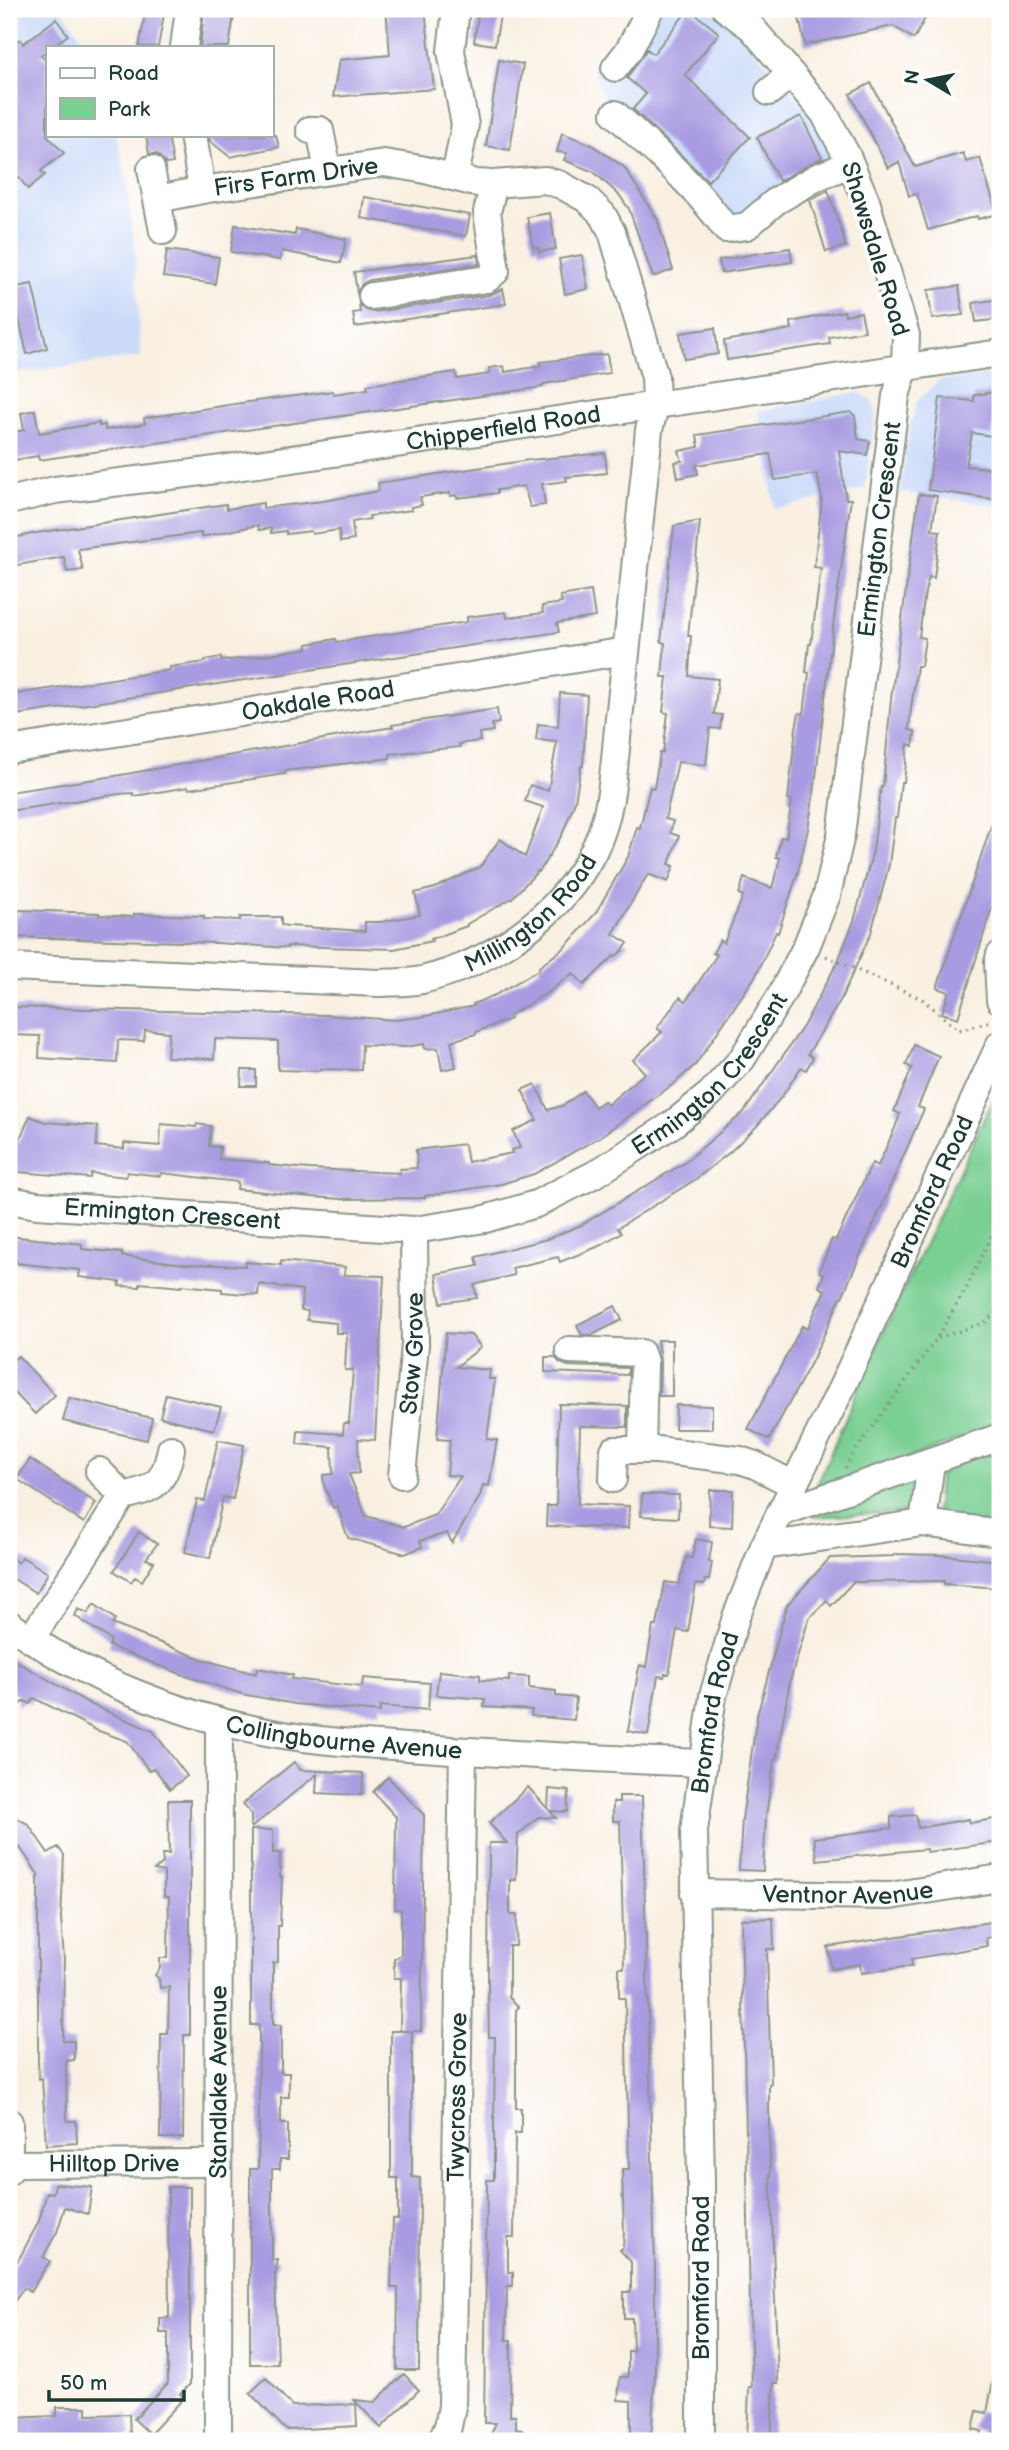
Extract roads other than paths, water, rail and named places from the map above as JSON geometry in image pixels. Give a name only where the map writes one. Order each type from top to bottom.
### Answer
[{"type":"street","points":[[184,46],[189,9]]},
{"type":"street","points":[[456,9],[451,51],[465,125],[456,177]]},
{"type":"street","points":[[615,68],[629,50],[650,9]]},
{"type":"street","name":"Shawsdale Road","points":[[726,9],[758,18],[791,74],[824,113],[850,164],[866,201],[906,335],[905,366]]},
{"type":"street","points":[[769,92],[791,74]]},
{"type":"street","points":[[615,114],[703,200],[726,229],[747,226],[776,201],[817,177],[850,164]]},
{"type":"street","points":[[310,130],[320,130],[328,171]]},
{"type":"street","points":[[193,136],[202,190]]},
{"type":"street","name":"Firs Farm Drive","points":[[158,199],[384,163],[494,184],[545,180],[577,193],[603,215],[612,232],[655,377],[656,404]]},
{"type":"street","points":[[151,169],[163,232]]},
{"type":"street","points":[[372,296],[487,279],[496,271],[487,212],[494,184]]},
{"type":"street","name":"Chipperfield Road","points":[[9,501],[55,490],[452,436],[1000,353]]},
{"type":"street","name":"Ermington Crescent","points":[[9,1200],[37,1205],[414,1230],[485,1219],[536,1204],[597,1173],[673,1124],[710,1094],[742,1059],[780,997],[806,947],[827,895],[841,835],[896,396],[905,366]]},
{"type":"street","name":"Millington Road","points":[[9,967],[379,983],[420,981],[477,962],[532,926],[566,893],[594,851],[605,823],[649,430],[656,404]]},
{"type":"street","name":"Oakdale Road","points":[[9,750],[626,651]]},
{"type":"street","name":"Bromford Road","points":[[701,2441],[701,2181],[694,1831],[713,1696],[736,1617],[764,1546],[843,1385],[998,1022],[1000,955]]},
{"type":"street","name":"Stow Grove","points":[[402,1475],[415,1345],[414,1230]]},
{"type":"street","points":[[569,1350],[641,1353],[644,1362],[642,1450]]},
{"type":"street","points":[[780,1513],[1000,1437]]},
{"type":"street","points":[[30,1639],[123,1496],[146,1491],[159,1483],[165,1474],[171,1449]]},
{"type":"street","points":[[613,1479],[614,1450],[657,1450],[740,1460],[794,1485]]},
{"type":"street","points":[[923,1523],[931,1462]]},
{"type":"street","points":[[99,1471],[123,1496]]},
{"type":"street","points":[[764,1546],[923,1523],[1000,1533]]},
{"type":"street","name":"Collingbourne Avenue","points":[[9,1624],[76,1665],[166,1705],[219,1722],[274,1734],[463,1751],[702,1763]]},
{"type":"street","name":"Standlake Avenue","points":[[218,2441],[219,1722]]},
{"type":"street","name":"Twycross Grove","points":[[441,2441],[448,2427],[452,2406],[463,1751]]},
{"type":"street","name":"Ventnor Avenue","points":[[694,1893],[890,1896],[1000,1878]]},
{"type":"street","points":[[9,2122],[9,2171]]},
{"type":"street","name":"Hilltop Drive","points":[[9,2164],[218,2163]]}]
